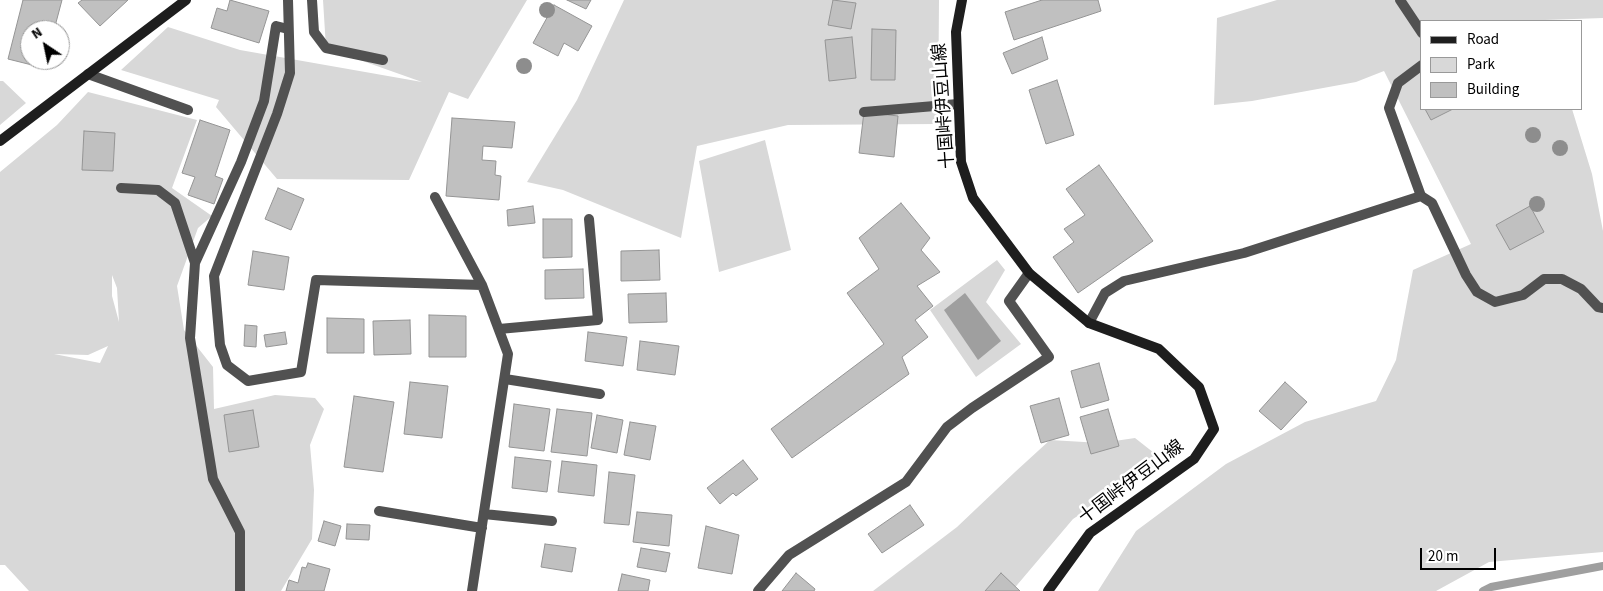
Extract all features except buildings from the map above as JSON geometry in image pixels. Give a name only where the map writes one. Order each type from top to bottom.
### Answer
[{"type":"main road","points":[[0,141],[186,0]]},
{"type":"main road","name":"十国峠伊豆山線","points":[[962,0],[956,32],[961,162],[973,198],[1029,273],[1089,323],[1159,348],[1198,387],[1214,429],[1194,459],[1090,533],[1048,591]]},
{"type":"street","points":[[288,0],[290,73],[277,114],[214,276],[220,345],[227,365],[248,381],[301,372],[316,280],[482,285]]},
{"type":"street","points":[[312,0],[314,32],[326,48],[384,60]]},
{"type":"street","points":[[1400,0],[1420,29]]},
{"type":"street","points":[[240,591],[240,532],[213,479],[190,338],[195,263],[241,162],[264,101],[276,26],[288,29]]},
{"type":"street","points":[[1420,66],[1398,83],[1389,108],[1421,196],[1432,203],[1476,292],[1495,302],[1524,295],[1544,279],[1562,279],[1581,289],[1598,307],[1603,308]]},
{"type":"street","points":[[88,74],[188,110]]},
{"type":"street","points":[[864,112],[958,104]]},
{"type":"street","points":[[121,188],[158,190],[175,204],[195,263]]},
{"type":"street","points":[[1089,323],[1105,293],[1124,281],[1244,253],[1421,196]]},
{"type":"street","points":[[435,197],[482,285],[508,354],[472,591]]},
{"type":"street","points":[[499,329],[598,320],[589,219]]},
{"type":"street","points":[[758,591],[789,556],[906,482],[947,427],[1049,356],[1009,301],[1029,273]]},
{"type":"street","points":[[505,379],[600,394]]},
{"type":"street","points":[[379,511],[482,528]]},
{"type":"street","points":[[484,514],[552,521]]},
{"type":"green space","points":[[323,0],[527,0],[468,99],[449,92],[409,180],[277,179],[216,107],[219,100],[121,70],[168,27],[240,50],[422,82],[326,48]]},
{"type":"green space","points":[[624,0],[939,0],[938,124],[788,125],[697,146],[681,238],[563,190],[527,182],[577,100]]},
{"type":"green space","points":[[1277,0],[1603,0],[1603,18],[1420,20],[1420,110],[1572,110],[1592,174],[1603,231],[1603,552],[1489,562],[1436,591],[1098,591],[1136,531],[1226,464],[1305,422],[1376,401],[1396,360],[1413,270],[1471,244],[1384,71],[1356,82],[1252,101],[1214,105],[1217,18]]},
{"type":"green space","points":[[0,81],[3,81],[26,103],[0,125]]},
{"type":"green space","points":[[88,92],[197,120],[172,188],[212,216],[198,228],[177,286],[184,330],[213,367],[214,409],[275,395],[315,398],[324,409],[310,445],[314,490],[312,539],[281,591],[29,591],[5,565],[0,565],[0,172],[57,125]],"holes":[[[112,275],[117,288],[119,322],[112,296]],[[108,346],[100,363],[54,354],[88,355]]]},
{"type":"green space","points":[[765,140],[791,250],[719,272],[699,161]]},
{"type":"green space","points":[[997,260],[1005,270],[986,302],[1021,344],[976,377],[930,310]]},
{"type":"green space","points":[[1135,438],[1163,460],[1073,519],[1012,591],[873,591],[957,527],[1050,440],[1101,443]]},
{"type":"shaded area","points":[[965,293],[1001,341],[978,360],[944,310]]},
{"type":"waterway","points":[[1483,591],[1491,587],[1603,566]]}]
